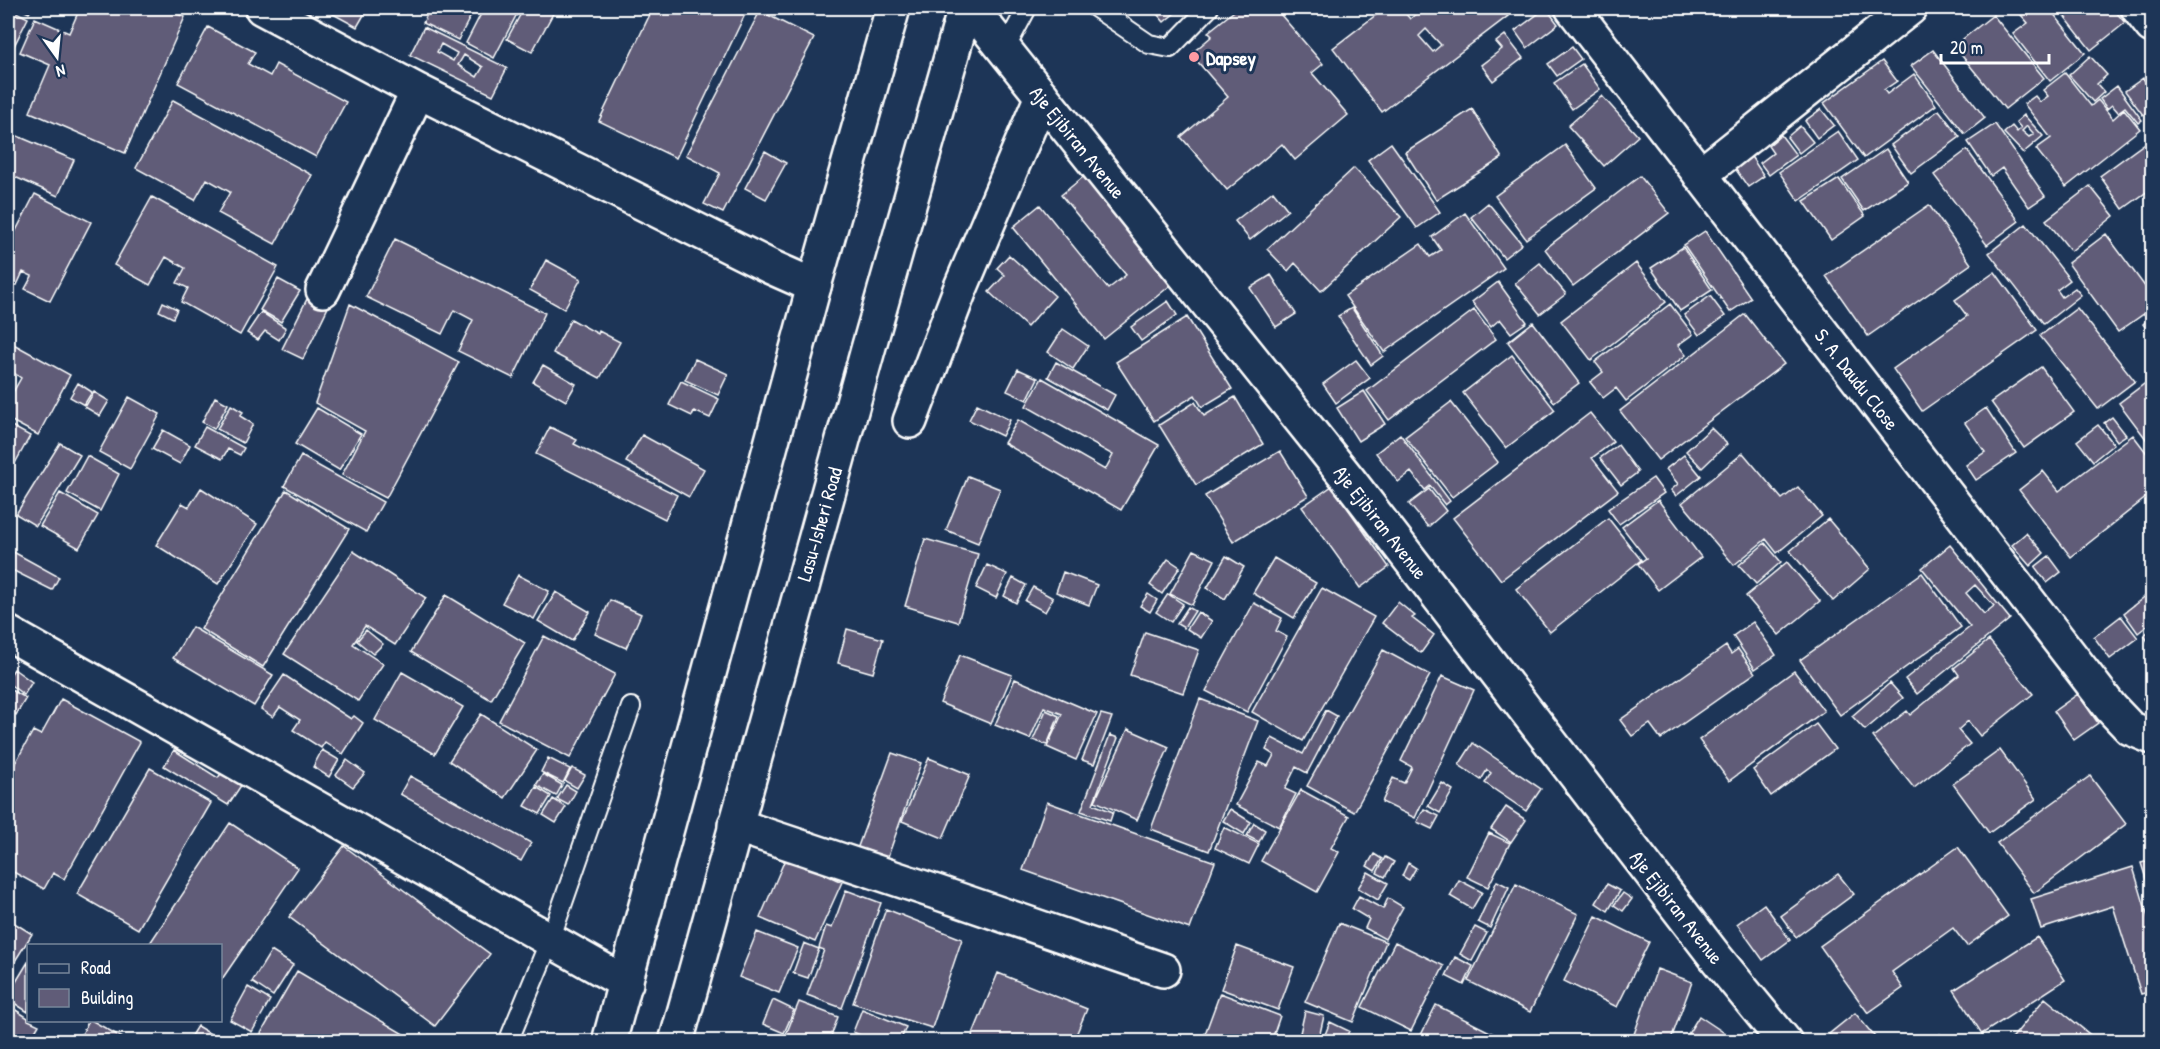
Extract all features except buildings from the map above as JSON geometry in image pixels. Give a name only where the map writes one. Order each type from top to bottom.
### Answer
[{"type":"street","points":[[262,8],[418,91],[814,286]]},
{"type":"street","points":[[609,1041],[814,286],[893,8]]},
{"type":"street","name":"Lasu-Isheri Road","points":[[676,1041],[965,8]]},
{"type":"street","name":"Aje Ejibiran Avenue","points":[[971,8],[1349,480],[1717,960],[1785,1041]]},
{"type":"street","name":"S. A. Daudu Close","points":[[1572,8],[2111,708],[2130,728],[2152,737]]},
{"type":"street","points":[[1700,175],[1910,8]]},
{"type":"street","points":[[2138,8],[2152,26]]},
{"type":"street","points":[[323,290],[418,91]]},
{"type":"street","points":[[910,421],[961,287],[1042,96]]},
{"type":"street","points":[[8,633],[626,983]]},
{"type":"street","points":[[735,825],[1163,970]]},
{"type":"lane","points":[[1005,49],[1027,8]]},
{"type":"lane","points":[[1096,8],[1149,44],[1170,48],[1209,8]]},
{"type":"lane","points":[[508,1041],[550,940],[631,707]]},
{"type":"place","name":"Dapsey","points":[[1194,57]]}]
